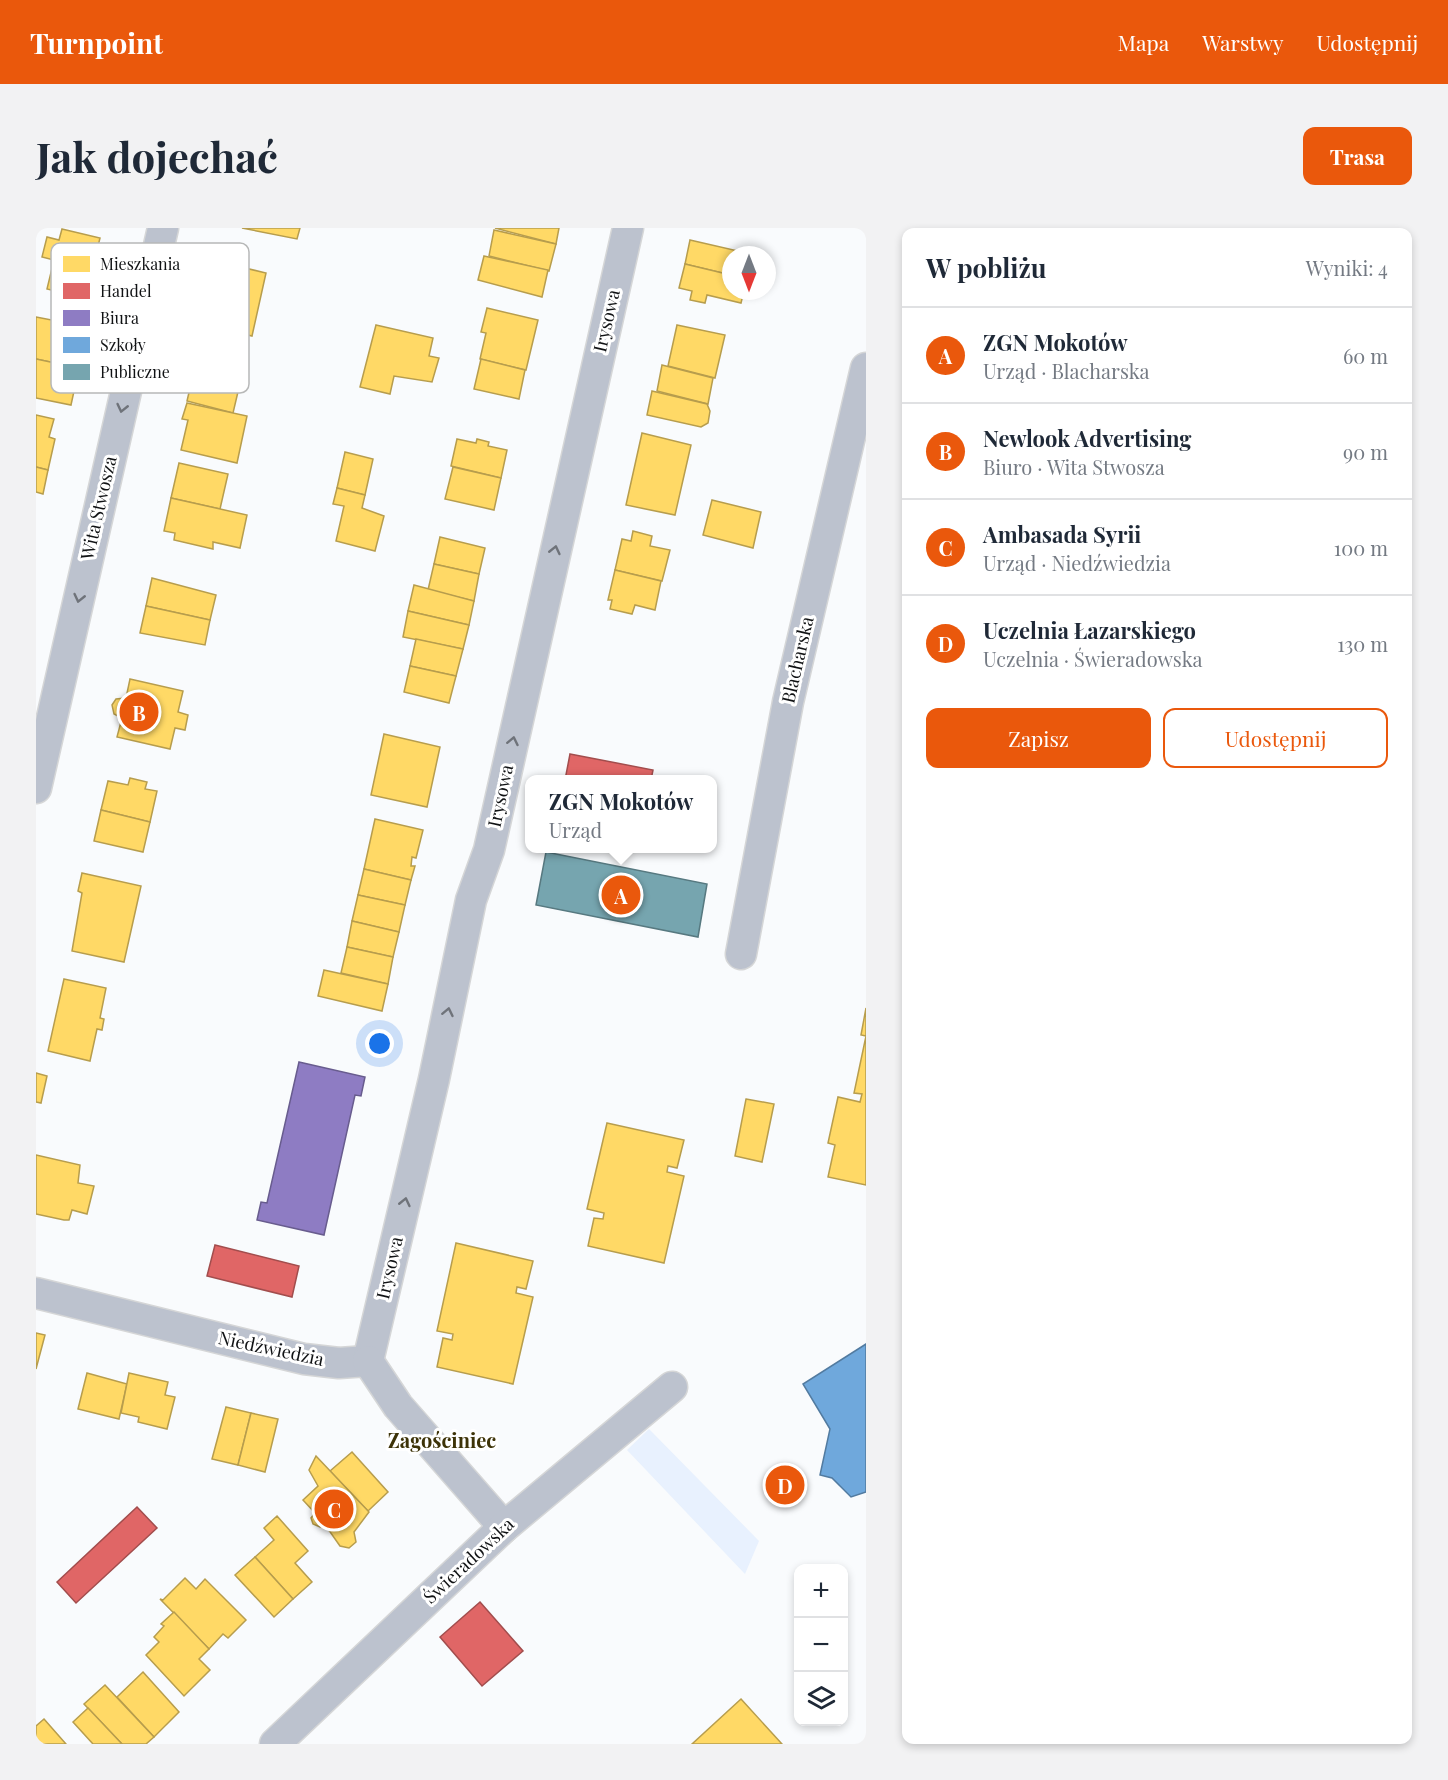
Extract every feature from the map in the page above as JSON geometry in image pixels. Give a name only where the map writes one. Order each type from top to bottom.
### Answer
[{"type":"street","name":"Wita Stwosza","points":[[160,243],[163,228]]},
{"type":"street","name":"Irysowa","points":[[368,1361],[434,1079],[471,900],[489,850],[628,228]]},
{"type":"street","name":"Blacharska","points":[[741,954],[788,702],[866,368]]},
{"type":"street","name":"Wita Stwosza","points":[[36,788],[126,393]]},
{"type":"street","name":"Niedźwiedzia","points":[[36,1293],[304,1359],[339,1363],[368,1361]]},
{"type":"street","points":[[368,1361],[398,1406],[504,1527]]},
{"type":"street","name":"Świeradowska","points":[[275,1744],[504,1527],[672,1388]]},
{"type":"shaded area","points":[[649,1429],[759,1541],[745,1574],[627,1450]]},
{"type":"building: Mieszkania","points":[[242,228],[300,228],[297,239]]},
{"type":"building: Mieszkania","points":[[495,228],[559,228],[556,244]]},
{"type":"building: Mieszkania","points":[[62,229],[100,238],[99,243],[51,243],[51,259],[42,257],[47,237],[59,240]]},
{"type":"building: Mieszkania","points":[[494,230],[556,244],[549,271],[489,256]]},
{"type":"building: Mieszkania","points":[[690,240],[722,247],[722,273],[685,264]]},
{"type":"building: Mieszkania","points":[[484,256],[548,270],[542,297],[478,280]]},
{"type":"building: Mieszkania","points":[[685,264],[722,273],[722,299],[707,295],[705,303],[690,300],[692,291],[679,288]]},
{"type":"building: Mieszkania","points":[[249,269],[266,273],[252,336],[249,335]]},
{"type":"building: Mieszkania","points":[[51,272],[51,290],[47,289]]},
{"type":"building: Mieszkania","points":[[487,308],[538,320],[526,370],[480,359],[486,333],[481,332]]},
{"type":"building: Mieszkania","points":[[36,317],[51,320],[51,362],[36,359]]},
{"type":"building: Mieszkania","points":[[376,325],[433,338],[429,356],[439,358],[432,382],[394,376],[390,394],[360,387]]},
{"type":"building: Mieszkania","points":[[677,325],[725,335],[715,378],[668,366]]},
{"type":"building: Mieszkania","points":[[36,359],[51,362],[51,393],[74,393],[71,405],[36,398]]},
{"type":"building: Mieszkania","points":[[481,359],[525,370],[519,399],[474,389]]},
{"type":"building: Mieszkania","points":[[662,365],[713,378],[708,404],[657,391]]},
{"type":"building: Mieszkania","points":[[652,391],[707,404],[710,411],[708,423],[701,427],[647,415]]},
{"type":"building: Mieszkania","points":[[189,393],[238,393],[233,413],[187,401]]},
{"type":"building: Mieszkania","points":[[187,403],[247,416],[237,463],[181,450],[188,420],[182,419]]},
{"type":"building: Mieszkania","points":[[36,415],[54,419],[49,437],[55,439],[48,470],[36,467]]},
{"type":"building: Mieszkania","points":[[642,433],[691,445],[675,515],[626,505]]},
{"type":"building: Mieszkania","points":[[457,439],[476,443],[477,439],[489,442],[488,446],[507,450],[501,478],[451,466]]},
{"type":"building: Mieszkania","points":[[345,452],[373,459],[365,495],[337,488]]},
{"type":"building: Mieszkania","points":[[179,463],[228,474],[220,509],[171,498]]},
{"type":"building: Mieszkania","points":[[36,467],[48,470],[43,494],[36,492]]},
{"type":"building: Mieszkania","points":[[453,467],[501,478],[494,510],[445,499]]},
{"type":"building: Mieszkania","points":[[337,488],[365,495],[362,508],[384,516],[375,551],[336,541],[344,506],[333,504]]},
{"type":"building: Mieszkania","points":[[171,498],[247,515],[240,548],[213,542],[213,549],[174,540],[175,533],[164,531]]},
{"type":"building: Mieszkania","points":[[712,500],[761,512],[753,548],[703,535]]},
{"type":"building: Mieszkania","points":[[633,531],[652,536],[650,546],[670,550],[662,581],[615,570],[622,539],[631,541]]},
{"type":"building: Mieszkania","points":[[440,537],[485,548],[479,574],[434,564]]},
{"type":"building: Mieszkania","points":[[434,564],[479,574],[474,601],[428,590]]},
{"type":"building: Mieszkania","points":[[615,570],[661,581],[655,610],[635,605],[632,614],[610,609],[612,600],[608,600]]},
{"type":"building: Mieszkania","points":[[152,578],[216,595],[210,620],[146,606]]},
{"type":"building: Mieszkania","points":[[414,585],[474,601],[469,625],[408,611]]},
{"type":"building: Mieszkania","points":[[146,606],[210,620],[205,645],[140,633]]},
{"type":"building: Mieszkania","points":[[408,611],[469,625],[463,649],[403,637]]},
{"type":"building: Mieszkania","points":[[416,639],[463,649],[456,676],[410,666]]},
{"type":"building: Mieszkania","points":[[410,666],[456,676],[449,703],[404,692]]},
{"type":"building: Mieszkania","points":[[130,679],[183,691],[178,712],[188,715],[185,730],[175,728],[170,749],[117,737],[122,718],[114,714],[112,705],[116,699],[126,698]]},
{"type":"building: Mieszkania","points":[[384,734],[440,747],[427,807],[371,795]]},
{"type":"building: Mieszkania","points":[[130,778],[147,782],[145,789],[157,791],[150,822],[101,810],[108,781],[128,785]]},
{"type":"building: Mieszkania","points":[[101,810],[150,822],[143,852],[94,841]]},
{"type":"building: Mieszkania","points":[[375,819],[423,830],[416,858],[412,857],[411,866],[415,866],[411,880],[364,869]]},
{"type":"building: Mieszkania","points":[[364,869],[411,880],[405,905],[358,895]]},
{"type":"building: Mieszkania","points":[[82,873],[141,886],[124,962],[72,951],[82,893],[78,891]]},
{"type":"building: Mieszkania","points":[[358,895],[405,905],[399,932],[352,921]]},
{"type":"building: Mieszkania","points":[[352,921],[399,932],[393,957],[347,947]]},
{"type":"building: Mieszkania","points":[[347,947],[393,957],[388,984],[341,973]]},
{"type":"building: Mieszkania","points":[[324,970],[388,984],[382,1011],[318,996]]},
{"type":"building: Mieszkania","points":[[64,979],[106,988],[100,1018],[104,1019],[102,1030],[97,1029],[90,1061],[48,1051]]},
{"type":"building: Mieszkania","points":[[866,1008],[866,1036],[861,1035]]},
{"type":"building: Mieszkania","points":[[866,1036],[866,1185],[828,1177],[835,1145],[828,1143],[838,1097],[860,1102],[862,1094],[854,1093]]},
{"type":"building: Mieszkania","points":[[36,1073],[47,1076],[41,1103],[36,1102]]},
{"type":"building: Mieszkania","points":[[746,1099],[774,1104],[762,1162],[735,1156]]},
{"type":"building: Mieszkania","points":[[607,1123],[684,1140],[677,1168],[668,1166],[667,1172],[684,1176],[664,1263],[588,1246],[594,1218],[603,1219],[604,1213],[587,1209]]},
{"type":"building: Mieszkania","points":[[36,1155],[80,1165],[78,1183],[94,1186],[87,1214],[72,1210],[69,1220],[64,1220],[36,1214]]},
{"type":"building: Mieszkania","points":[[456,1243],[533,1261],[526,1289],[517,1287],[516,1293],[533,1297],[513,1384],[437,1367],[443,1338],[452,1340],[453,1334],[437,1331]]},
{"type":"building: Mieszkania","points":[[36,1333],[45,1335],[36,1369]]},
{"type":"building: Mieszkania","points":[[87,1373],[127,1384],[119,1419],[78,1409]]},
{"type":"building: Mieszkania","points":[[129,1373],[168,1382],[165,1395],[175,1397],[167,1429],[138,1422],[139,1417],[121,1413]]},
{"type":"building: Mieszkania","points":[[226,1407],[251,1413],[238,1465],[212,1459]]},
{"type":"building: Mieszkania","points":[[251,1413],[278,1419],[265,1472],[238,1465]]},
{"type":"building: Mieszkania","points":[[352,1452],[388,1492],[368,1511],[330,1471]]},
{"type":"building: Mieszkania","points":[[316,1456],[369,1512],[354,1532],[356,1542],[349,1548],[340,1546],[326,1526],[320,1527],[313,1524],[311,1518],[315,1513],[303,1500],[318,1486],[309,1470]]},
{"type":"building: Mieszkania","points":[[277,1516],[308,1551],[295,1563],[312,1582],[293,1599],[255,1557],[274,1540],[264,1528]]},
{"type":"building: Mieszkania","points":[[255,1557],[293,1599],[274,1617],[235,1575]]},
{"type":"building: Mieszkania","points":[[185,1578],[196,1589],[205,1579],[246,1620],[228,1638],[223,1634],[209,1649],[160,1599],[163,1600]]},
{"type":"building: Mieszkania","points":[[174,1612],[209,1649],[199,1659],[210,1670],[184,1696],[146,1655],[159,1642],[154,1637],[164,1626],[161,1624]]},
{"type":"building: Mieszkania","points":[[143,1672],[179,1712],[154,1737],[117,1697]]},
{"type":"building: Mieszkania","points":[[105,1685],[154,1737],[146,1744],[122,1744],[84,1704]]},
{"type":"building: Mieszkania","points":[[741,1699],[782,1744],[692,1744]]},
{"type":"building: Mieszkania","points":[[88,1708],[122,1744],[93,1744],[73,1722]]},
{"type":"building: Mieszkania","points":[[44,1719],[66,1744],[36,1744],[36,1726]]},
{"type":"building: Handel","points":[[570,754],[653,770],[652,775],[566,775]]},
{"type":"building: Handel","points":[[215,1245],[299,1266],[292,1297],[207,1276]]},
{"type":"building: Handel","points":[[137,1507],[157,1528],[76,1603],[57,1582]]},
{"type":"building: Handel","points":[[480,1602],[523,1651],[482,1686],[440,1637]]},
{"type":"building: Biura","points":[[299,1062],[365,1077],[361,1096],[355,1095],[324,1235],[257,1220],[261,1202],[267,1203]]},
{"type":"building: Szkoły","points":[[866,1344],[866,1492],[851,1497],[832,1478],[820,1475],[830,1429],[803,1384]]},
{"type":"building: Publiczne","points":[[546,853],[707,884],[698,937],[536,905]]},
{"type":"place","name":"Newlook Advertising","points":[[139,712]]},
{"type":"place","name":"ZGN Mokotów","points":[[621,895]]},
{"type":"place","name":"Uczelnia Łazarskiego","points":[[785,1485]]},
{"type":"place","name":"Ambasada Syrii","points":[[334,1509]]},
{"type":"district","name":"Zagościniec","points":[[442,1441]]}]
